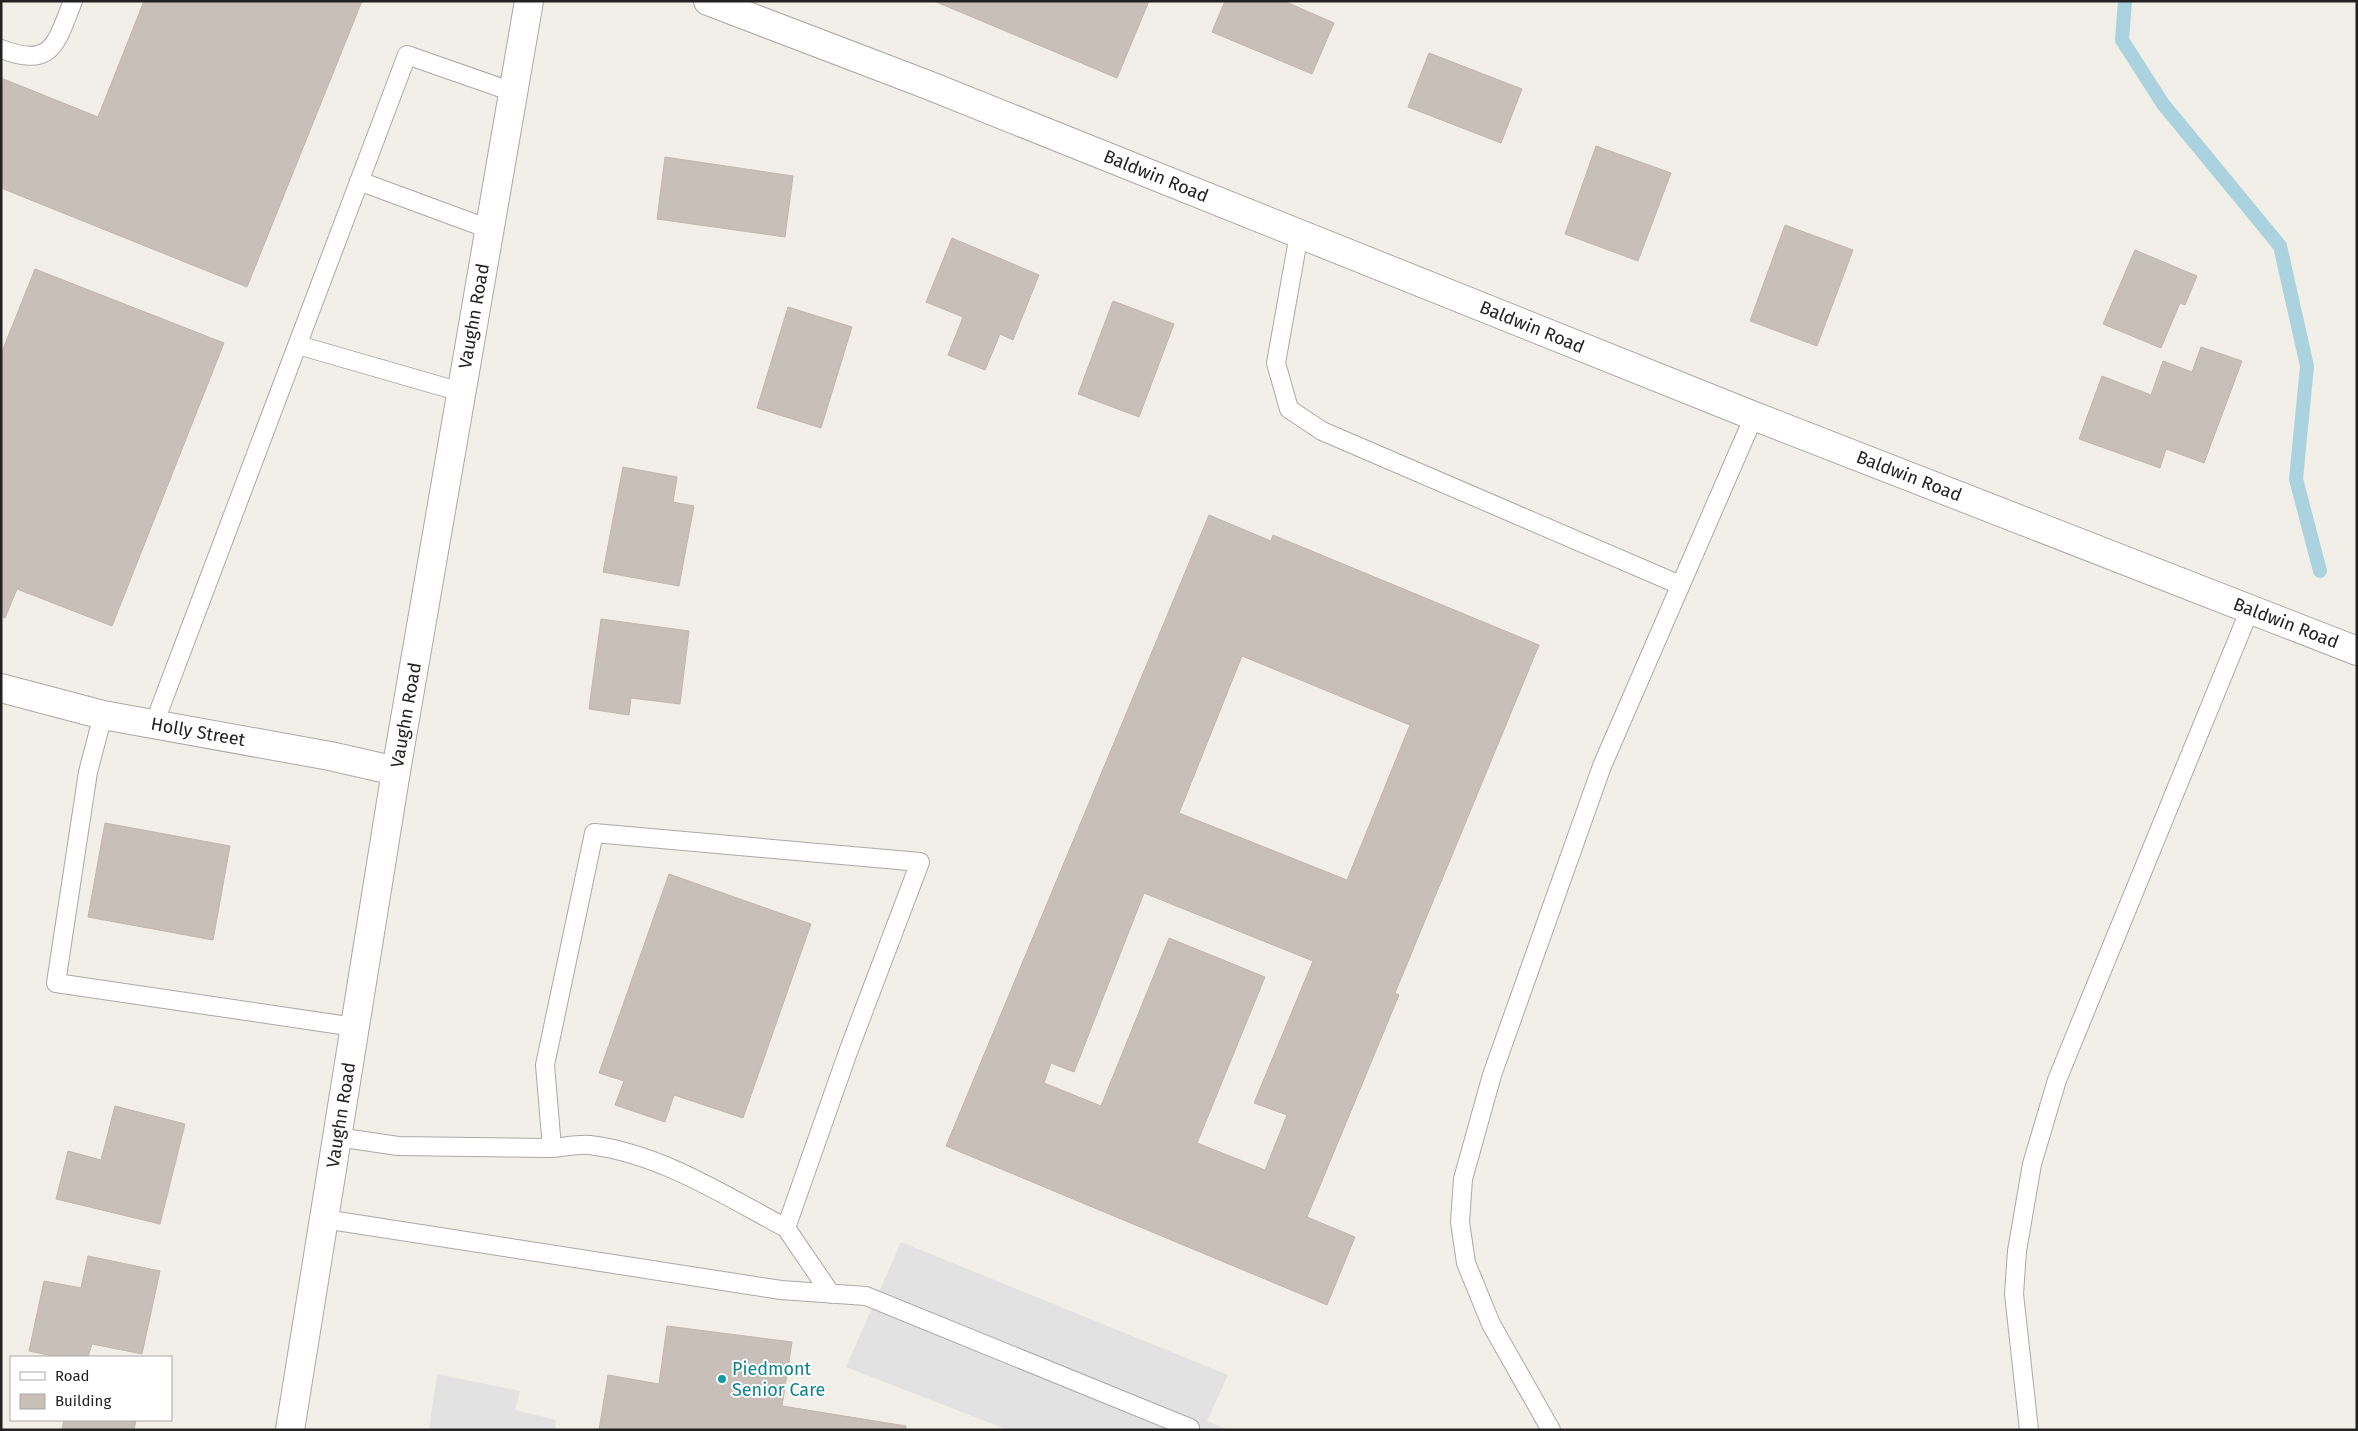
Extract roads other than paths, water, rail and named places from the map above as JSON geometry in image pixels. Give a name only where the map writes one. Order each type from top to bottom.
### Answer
[{"type":"street","name":"Vaughn Road","points":[[290,1430],[396,771],[529,1]]},
{"type":"street","name":"Baldwin Road","points":[[708,1],[928,85],[1754,416],[2357,651]]},
{"type":"street","name":"Holly Street","points":[[1,688],[104,715],[330,756],[396,771]]},
{"type":"lane","points":[[1,49],[18,56],[34,58],[48,52],[57,42],[73,1]]},
{"type":"lane","points":[[154,724],[407,55],[513,92]]},
{"type":"lane","points":[[359,181],[489,229]]},
{"type":"lane","points":[[1299,234],[1276,363],[1289,409],[1322,431],[1680,585]]},
{"type":"lane","points":[[298,345],[461,392]]},
{"type":"lane","points":[[1551,1430],[1491,1324],[1466,1263],[1460,1222],[1463,1179],[1492,1075],[1602,766],[1754,416]]},
{"type":"lane","points":[[2029,1430],[2014,1294],[2017,1251],[2032,1164],[2057,1080],[2250,609]]},
{"type":"lane","points":[[104,715],[88,772],[56,983],[355,1027]]},
{"type":"lane","points":[[552,1148],[545,1065],[594,833],[920,862],[848,1052],[786,1228]]},
{"type":"lane","points":[[337,1137],[398,1146],[552,1148],[588,1145],[628,1153],[675,1169],[786,1228],[831,1294]]},
{"type":"lane","points":[[324,1219],[781,1290],[866,1296],[1190,1428],[1189,1430]]},
{"type":"waterway","points":[[2125,1],[2122,40],[2163,104],[2280,246],[2307,366],[2296,479],[2320,571]]},
{"type":"place","name":"Piedmont Senior Care","points":[[722,1379]]}]
